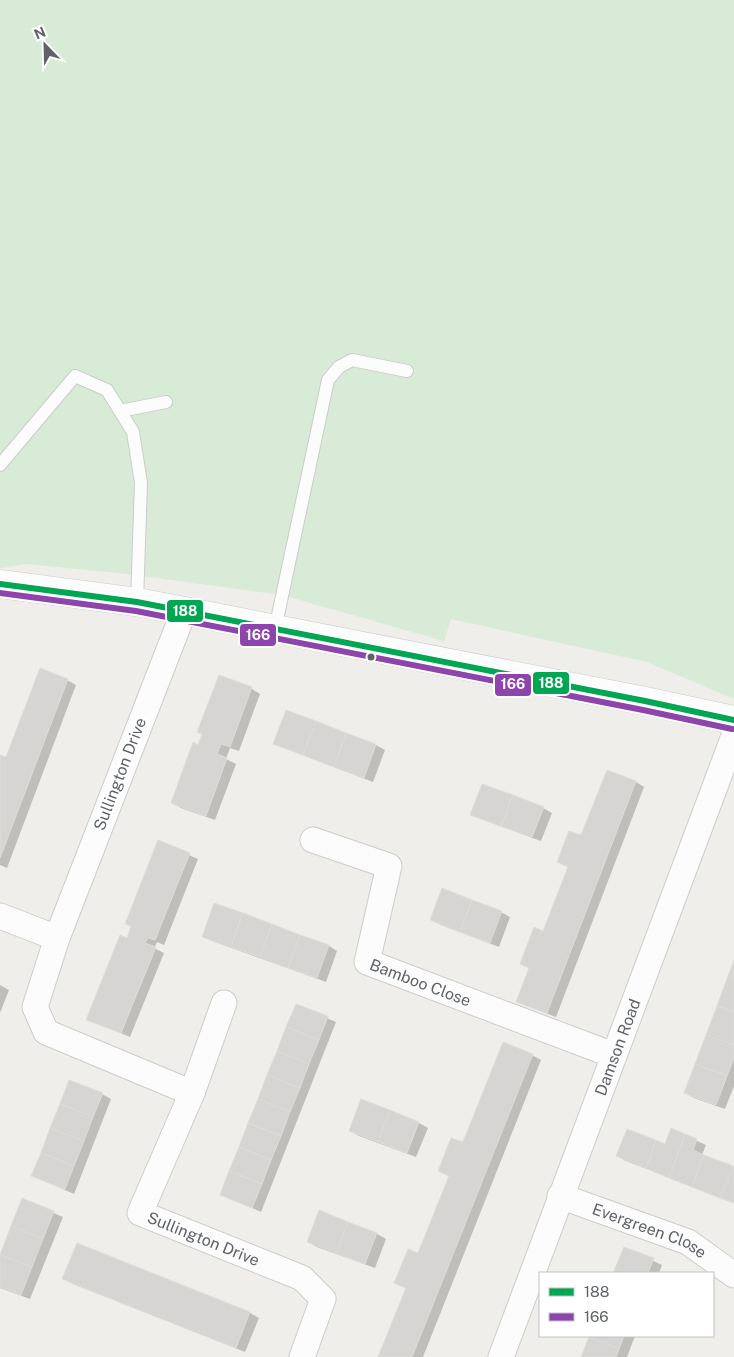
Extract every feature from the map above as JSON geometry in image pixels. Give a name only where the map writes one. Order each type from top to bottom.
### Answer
[{"type":"street","points":[[0,584],[137,602],[734,720]]},
{"type":"street","name":"Sullington Drive","points":[[184,611],[57,938],[35,1007],[46,1032],[192,1093]]},
{"type":"street","name":"Damson Road","points":[[501,1357],[734,736]]},
{"type":"street","name":"Bamboo Close","points":[[313,840],[388,866],[367,962],[613,1055]]},
{"type":"street","points":[[0,916],[57,938]]},
{"type":"street","name":"Sullington Drive","points":[[224,1003],[192,1093],[140,1214],[302,1278],[323,1299],[302,1357]]},
{"type":"street","name":"Evergreen Close","points":[[560,1196],[688,1242],[734,1275]]},
{"type":"lane","points":[[275,629],[328,380],[339,367],[352,360],[407,371]]},
{"type":"lane","points":[[0,465],[75,376],[107,390],[133,432],[141,483],[137,602]]},
{"type":"lane","points":[[120,411],[166,402]]},
{"type":"green space","points":[[0,0],[734,0],[734,699],[647,662],[451,619],[444,641],[282,595],[127,574],[26,564],[0,568]]},
{"type":"building","points":[[40,668],[68,679],[0,858],[0,755],[6,757]]},
{"type":"building","points":[[219,675],[252,687],[230,747],[221,744],[217,754],[227,758],[206,816],[171,803],[193,742],[198,745],[202,734],[197,732]]},
{"type":"building","points":[[286,710],[316,721],[303,755],[273,744]]},
{"type":"building","points":[[316,721],[346,733],[334,767],[303,755]]},
{"type":"building","points":[[346,733],[376,744],[364,778],[334,767]]},
{"type":"building","points":[[607,770],[636,781],[547,1013],[516,1002],[529,968],[520,964],[534,927],[543,931],[568,867],[557,862],[569,831],[581,835]]},
{"type":"building","points":[[482,784],[513,795],[501,826],[470,815]]},
{"type":"building","points":[[513,795],[544,807],[532,837],[501,826]]},
{"type":"building","points":[[158,840],[190,853],[155,940],[148,938],[145,943],[156,947],[121,1033],[86,1020],[120,935],[127,938],[131,926],[125,924]]},
{"type":"building","points":[[442,888],[472,900],[460,932],[430,920]]},
{"type":"building","points":[[472,900],[502,911],[490,943],[460,932]]},
{"type":"building","points":[[214,903],[243,913],[231,947],[202,937]]},
{"type":"building","points":[[243,913],[272,924],[260,957],[231,947]]},
{"type":"building","points":[[272,924],[300,935],[288,968],[260,957]]},
{"type":"building","points":[[300,935],[329,945],[317,978],[288,968]]},
{"type":"building","points":[[734,960],[734,979],[728,976]]},
{"type":"building","points":[[728,976],[734,979],[734,1012],[717,1006]]},
{"type":"building","points":[[296,1004],[328,1016],[319,1040],[286,1027]]},
{"type":"building","points":[[717,1006],[734,1012],[734,1045],[706,1035]]},
{"type":"building","points":[[286,1027],[319,1040],[309,1064],[277,1051]]},
{"type":"building","points":[[706,1035],[734,1045],[734,1058],[727,1076],[695,1064]]},
{"type":"building","points":[[503,1042],[533,1054],[412,1357],[378,1357],[406,1288],[394,1283],[408,1249],[418,1253],[449,1176],[438,1171],[451,1138],[463,1142]]},
{"type":"building","points":[[277,1051],[309,1064],[300,1088],[267,1075]]},
{"type":"building","points":[[695,1064],[727,1076],[716,1105],[684,1093]]},
{"type":"building","points":[[267,1075],[300,1088],[290,1112],[258,1099]]},
{"type":"building","points":[[69,1080],[103,1093],[93,1117],[60,1104]]},
{"type":"building","points":[[258,1099],[290,1112],[281,1136],[248,1123]]},
{"type":"building","points":[[361,1099],[390,1110],[378,1142],[349,1131]]},
{"type":"building","points":[[60,1104],[93,1117],[84,1141],[50,1128]]},
{"type":"building","points":[[390,1110],[419,1122],[407,1153],[378,1142]]},
{"type":"building","points":[[248,1123],[281,1136],[271,1160],[239,1147]]},
{"type":"building","points":[[50,1128],[84,1141],[74,1166],[41,1153]]},
{"type":"building","points":[[671,1128],[685,1134],[669,1178],[646,1168],[656,1140],[665,1144]]},
{"type":"building","points":[[627,1129],[656,1140],[646,1168],[616,1156]]},
{"type":"building","points":[[685,1134],[697,1139],[693,1150],[704,1155],[692,1187],[669,1178]]},
{"type":"building","points":[[239,1147],[271,1160],[262,1184],[229,1171]]},
{"type":"building","points":[[41,1153],[74,1166],[65,1189],[31,1176]]},
{"type":"building","points":[[704,1155],[733,1166],[720,1198],[692,1187]]},
{"type":"building","points":[[734,1167],[734,1203],[720,1198]]},
{"type":"building","points":[[229,1171],[262,1184],[252,1208],[220,1195]]},
{"type":"building","points":[[22,1198],[54,1211],[43,1239],[11,1226]]},
{"type":"building","points":[[319,1210],[348,1222],[336,1253],[307,1242]]},
{"type":"building","points":[[348,1222],[377,1233],[365,1264],[336,1253]]},
{"type":"building","points":[[11,1226],[43,1239],[32,1267],[0,1255]]},
{"type":"building","points":[[77,1243],[250,1312],[236,1348],[62,1279]]},
{"type":"building","points":[[624,1247],[654,1258],[648,1272],[613,1272]]},
{"type":"building","points":[[0,1255],[32,1267],[21,1295],[0,1287]]},
{"type":"building","points":[[589,1337],[624,1337],[619,1349]]},
{"type":"building","points":[[589,1337],[619,1349],[616,1357],[581,1357]]},
{"type":"transit line","name":"188","points":[[0,584],[137,602],[734,720]]},
{"type":"transit line","name":"166","points":[[0,593],[136,611],[732,729]]}]
